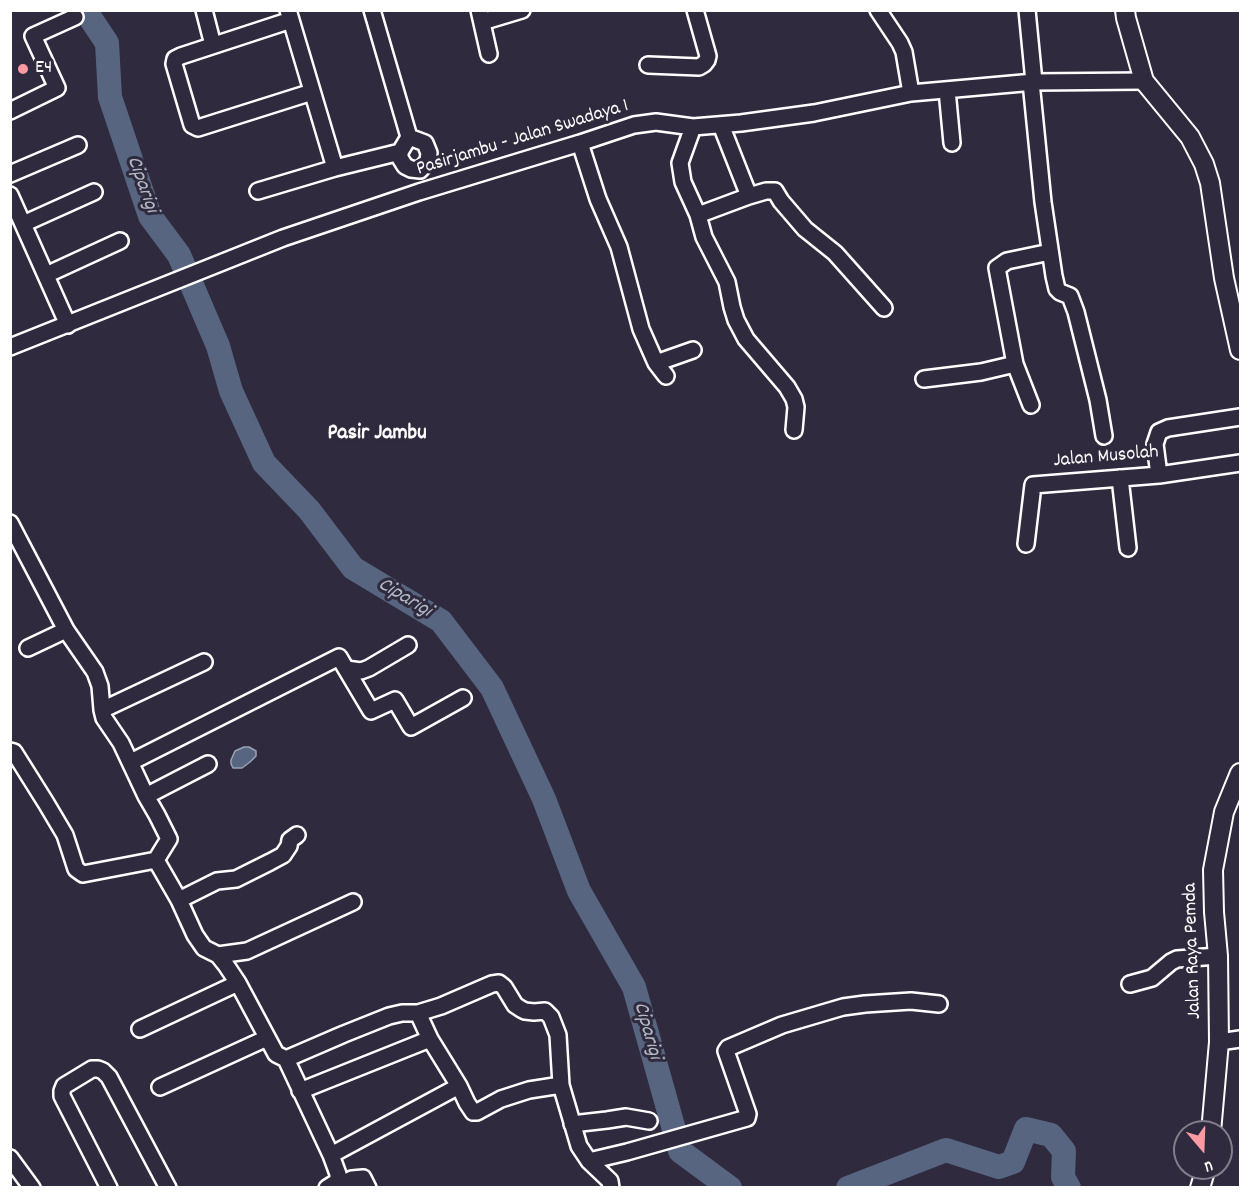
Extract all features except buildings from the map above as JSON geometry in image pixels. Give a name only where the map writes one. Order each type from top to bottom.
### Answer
[{"type":"main road","points":[[1125,10],[1144,81],[1190,137],[1204,164],[1210,183],[1224,278],[1240,350]]},
{"type":"main road","name":"Jalan Raya Pemda","points":[[1213,1120],[1219,1042],[1218,956],[1213,870],[1224,812],[1240,773]]},
{"type":"street","points":[[204,10],[213,45]]},
{"type":"street","points":[[372,10],[409,137],[400,152],[400,158],[411,170],[420,170],[428,162],[429,153],[425,143],[409,137]]},
{"type":"street","points":[[489,54],[480,16],[522,10]]},
{"type":"street","points":[[648,65],[699,67],[708,60],[695,10]]},
{"type":"street","points":[[878,10],[904,52],[911,93]]},
{"type":"street","points":[[1027,10],[1043,202],[1050,252],[1058,289],[1070,296],[1076,312],[1098,400],[1104,436]]},
{"type":"street","points":[[312,92],[198,128],[192,125],[174,64],[175,59],[289,15],[335,168]]},
{"type":"street","points":[[10,111],[57,88],[33,36],[75,17]]},
{"type":"street","name":"Pasirjambu - Jalan Swadaya 1","points":[[10,348],[283,238],[419,192],[634,125],[656,122],[693,127],[741,123],[814,113],[911,93],[1033,82],[1144,81]]},
{"type":"street","points":[[948,90],[952,143]]},
{"type":"street","points":[[721,125],[749,196]]},
{"type":"street","points":[[693,127],[680,163],[683,182],[698,215],[704,237],[727,282],[736,320],[746,339],[787,387],[794,399],[796,407],[794,430]]},
{"type":"street","points":[[580,143],[598,199],[619,247],[641,330],[656,363],[666,376]]},
{"type":"street","points":[[10,174],[78,145]]},
{"type":"street","points":[[258,191],[400,152]]},
{"type":"street","points":[[698,215],[769,190],[777,192],[781,201],[805,229],[835,253],[884,308]]},
{"type":"street","points":[[23,224],[94,192]]},
{"type":"street","points":[[10,195],[68,325]]},
{"type":"street","points":[[46,275],[120,241]]},
{"type":"street","points":[[1031,405],[1015,364],[997,268],[1007,261],[1050,252]]},
{"type":"street","points":[[656,363],[693,350]]},
{"type":"street","points":[[924,379],[981,372],[1015,364]]},
{"type":"street","points":[[1158,475],[1155,444],[1159,432],[1168,428],[1240,417]]},
{"type":"street","name":"Jalan Musolah","points":[[1026,544],[1033,485],[1158,475],[1240,463]]},
{"type":"street","points":[[1120,478],[1128,548]]},
{"type":"street","points":[[10,523],[66,630],[95,672],[100,686],[102,710],[109,726],[121,743],[169,840],[156,860],[83,874],[76,868],[64,835],[46,803],[14,752],[10,751]]},
{"type":"street","points":[[28,648],[66,630]]},
{"type":"street","points":[[346,669],[362,671],[369,669],[408,645]]},
{"type":"street","points":[[131,762],[339,657],[371,711],[394,700],[411,727],[463,698]]},
{"type":"street","points":[[102,710],[204,662]]},
{"type":"street","points":[[146,796],[208,764]]},
{"type":"street","points":[[179,900],[217,881],[236,879],[284,855],[290,840],[297,835]]},
{"type":"street","points":[[156,860],[179,900],[195,935],[204,948],[222,960],[238,983],[276,1054],[286,1059],[331,1155],[338,1174],[333,1184],[363,1178],[368,1188]]},
{"type":"street","points":[[222,960],[247,951],[353,902]]},
{"type":"street","points":[[1130,984],[1152,978],[1177,959],[1218,956]]},
{"type":"street","points":[[140,1029],[238,983]]},
{"type":"street","points":[[286,1059],[389,1016],[418,1013],[441,1006],[492,984],[500,983],[515,1005],[525,1011],[544,1011],[551,1017],[558,1035],[561,1085],[579,1146],[589,1161],[610,1181],[611,1188]]},
{"type":"street","points":[[589,1161],[744,1119],[748,1115],[726,1051],[728,1048],[782,1025],[843,1007],[911,1001],[939,1004]]},
{"type":"street","points":[[418,1013],[430,1039],[473,1112],[501,1099],[529,1090],[561,1085]]},
{"type":"street","points":[[160,1088],[267,1038]]},
{"type":"street","points":[[300,1091],[430,1039]]},
{"type":"street","points":[[1219,1042],[1240,1039]]},
{"type":"street","points":[[109,1188],[62,1096],[64,1086],[92,1069],[104,1071],[109,1077],[168,1188]]},
{"type":"street","points":[[331,1155],[459,1086]]},
{"type":"street","points":[[572,1124],[626,1116],[649,1121]]},
{"type":"street","points":[[10,1158],[32,1188]]},
{"type":"water","points":[[244,747],[256,751],[256,756],[242,768],[233,768],[231,760],[235,751]]},
{"type":"waterway","name":"Ciparigi","points":[[85,10],[107,43],[110,97],[150,216],[179,255],[218,346],[231,391],[264,463],[309,510],[353,568],[441,621],[492,688],[544,799],[579,891],[634,987],[680,1151],[730,1188]]},
{"type":"waterway","name":"Ciparigi","points":[[848,1188],[946,1150],[999,1167],[1013,1162],[1026,1129],[1051,1135],[1064,1151],[1063,1177],[1069,1188]]},
{"type":"place","name":"E4","points":[[23,69]]},
{"type":"district","name":"Pasir Jambu","points":[[377,435]]}]
